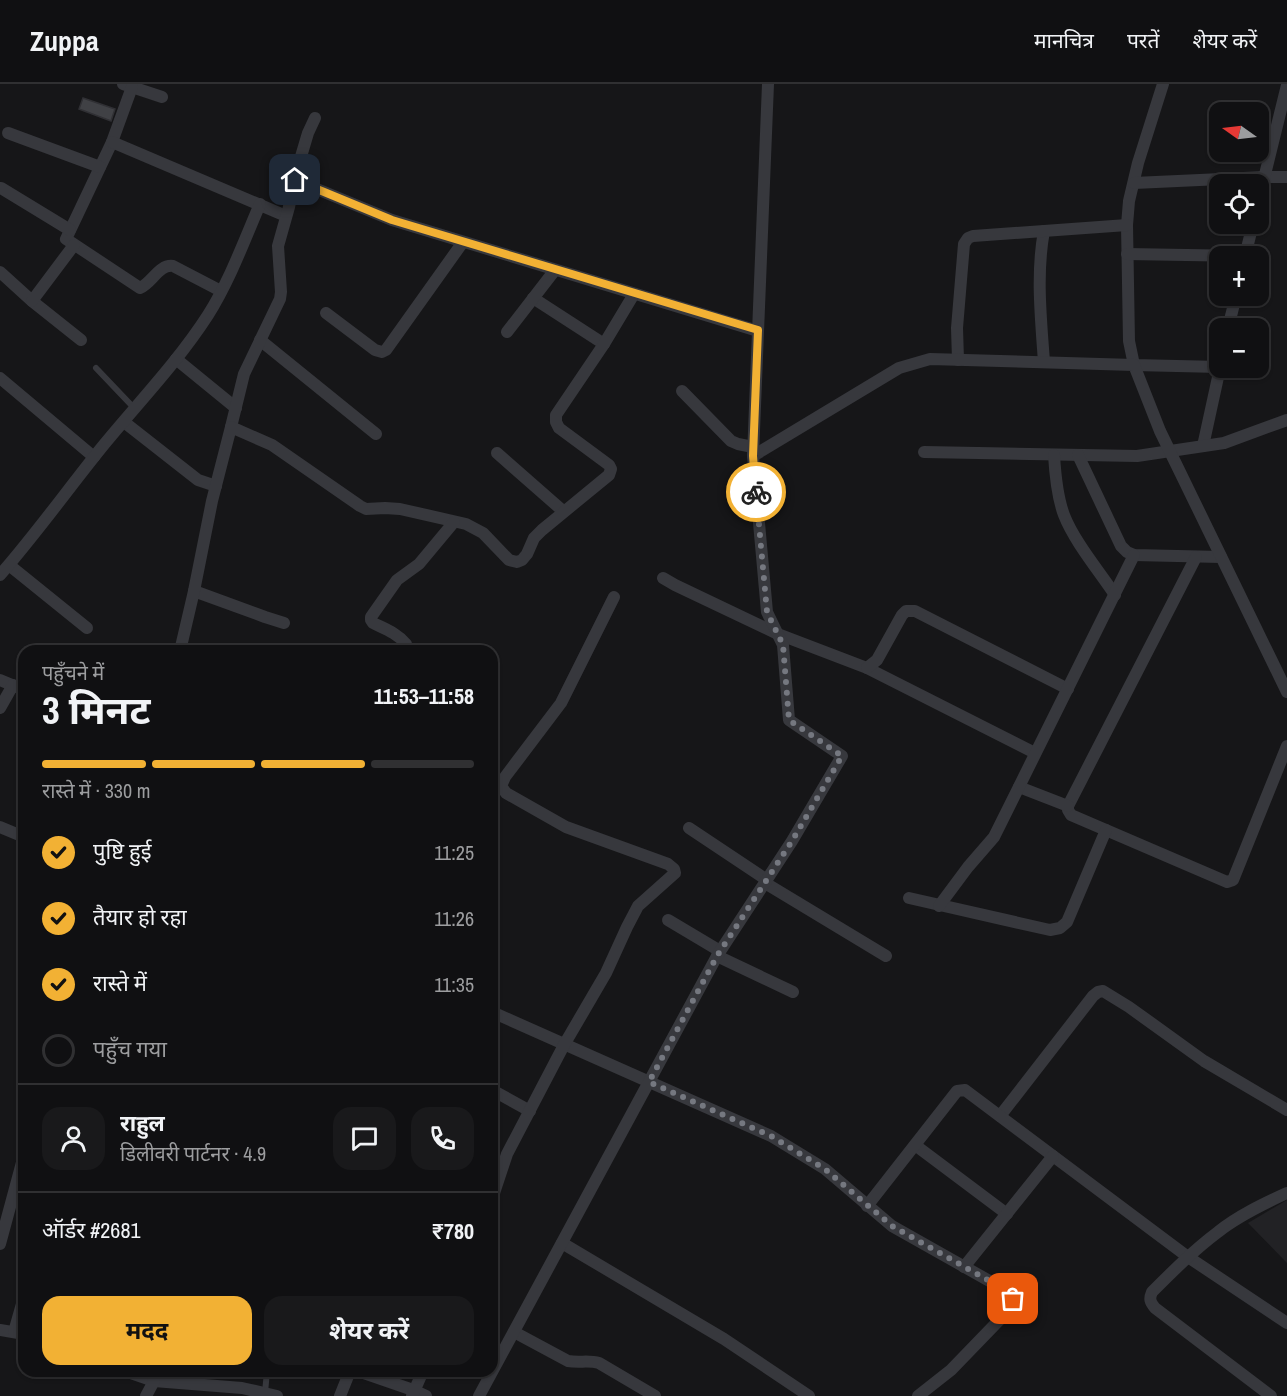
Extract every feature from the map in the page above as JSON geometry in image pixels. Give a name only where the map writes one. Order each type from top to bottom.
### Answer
[{"type":"street","points":[[498,1363],[718,953],[792,841],[842,756],[789,720],[783,645],[767,612],[753,451],[768,84]]},
{"type":"street","points":[[1163,84],[1138,163],[1129,201],[1127,225],[1130,341],[1134,365],[1160,431],[1287,692]]},
{"type":"street","points":[[1266,174],[1287,85]]},
{"type":"street","points":[[162,97],[127,86],[112,142],[66,239],[140,288],[168,265],[221,291]]},
{"type":"street","points":[[181,645],[216,486],[244,374],[280,299],[278,246],[308,133],[315,118]]},
{"type":"street","points":[[8,133],[100,167]]},
{"type":"street","points":[[112,142],[286,216]]},
{"type":"street","points":[[1269,177],[1287,177]]},
{"type":"street","points":[[295,180],[392,220],[758,330]]},
{"type":"street","points":[[1134,183],[1209,180]]},
{"type":"street","points":[[1,188],[70,230]]},
{"type":"street","points":[[0,575],[198,329],[230,274],[260,204]]},
{"type":"street","points":[[958,360],[957,328],[964,244],[968,238],[1127,225]]},
{"type":"street","points":[[1044,231],[1040,249],[1044,362]]},
{"type":"street","points":[[326,313],[375,350],[382,352],[386,350],[463,242]]},
{"type":"street","points":[[32,301],[74,245]]},
{"type":"street","points":[[1128,254],[1209,255]]},
{"type":"street","points":[[507,332],[555,270]]},
{"type":"street","points":[[0,272],[81,340]]},
{"type":"street","points":[[231,427],[272,445],[366,509],[400,509],[466,524],[483,533],[509,560],[517,562],[527,554],[534,538],[542,530],[609,475],[611,469],[609,465],[559,428],[556,415],[604,344],[634,294]]},
{"type":"street","points":[[533,298],[604,344]]},
{"type":"street","points":[[260,340],[376,434]]},
{"type":"street","points":[[176,359],[236,408]]},
{"type":"street","points":[[753,451],[899,368],[930,359],[1209,367]]},
{"type":"street","points":[[0,378],[94,457]]},
{"type":"street","points":[[1203,446],[1218,378]]},
{"type":"street","points":[[682,391],[731,441],[753,451]]},
{"type":"street","points":[[924,452],[1137,456],[1224,443],[1287,420]]},
{"type":"street","points":[[124,422],[198,480],[216,486]]},
{"type":"street","points":[[497,453],[563,512]]},
{"type":"street","points":[[1054,455],[1064,513],[1072,531],[1115,595]]},
{"type":"street","points":[[1078,455],[1121,546],[1126,552],[1134,555],[1221,557]]},
{"type":"street","points":[[406,645],[393,632],[373,623],[371,617],[397,580],[419,564],[454,522]]},
{"type":"street","points":[[939,906],[994,837],[1134,555]]},
{"type":"street","points":[[1196,556],[1068,806],[1068,810],[1071,815],[1227,882],[1233,880],[1287,746]]},
{"type":"street","points":[[9,565],[87,628]]},
{"type":"street","points":[[663,578],[778,634],[867,668],[1035,753]]},
{"type":"street","points":[[194,591],[284,623]]},
{"type":"street","points":[[498,1181],[507,1154],[564,1045],[606,973],[638,906],[675,873],[668,864],[559,824],[506,793],[501,786],[505,777],[561,703],[614,597]]},
{"type":"street","points":[[867,668],[877,660],[902,615],[906,611],[915,611],[1068,689]]},
{"type":"street","points":[[0,680],[18,687],[0,708]]},
{"type":"street","points":[[1019,787],[1068,806]]},
{"type":"street","points":[[0,827],[18,834]]},
{"type":"street","points":[[689,828],[766,881],[886,956]]},
{"type":"street","points":[[909,898],[1050,930],[1060,928],[1067,922],[1106,830]]},
{"type":"street","points":[[668,920],[718,953],[793,992]]},
{"type":"street","points":[[1000,1116],[1093,996],[1103,991],[1204,1061],[1287,1110]]},
{"type":"street","points":[[498,1015],[771,1136],[825,1169],[892,1226],[1009,1292],[1013,1299],[1012,1306],[951,1370],[918,1396]]},
{"type":"street","points":[[867,1206],[957,1091],[964,1090],[1188,1257],[1287,1323]]},
{"type":"street","points":[[498,1093],[530,1111]]},
{"type":"street","points":[[915,1145],[1007,1214]]},
{"type":"street","points":[[964,1267],[1053,1156]]},
{"type":"street","points":[[0,1244],[18,1177]]},
{"type":"street","points":[[1271,1396],[1151,1304],[1150,1297],[1152,1292],[1188,1257],[1219,1231],[1263,1204],[1287,1193]]},
{"type":"street","points":[[562,1243],[724,1338],[809,1396]]},
{"type":"street","points":[[0,1330],[18,1333]]},
{"type":"street","points":[[514,1332],[568,1361],[592,1361],[599,1364],[655,1396]]},
{"type":"street","points":[[144,1377],[154,1380],[242,1388],[271,1395]]},
{"type":"street","points":[[340,1396],[348,1377]]},
{"type":"street","points":[[373,1377],[412,1393],[426,1396]]},
{"type":"street","points":[[412,1393],[420,1377]]},
{"type":"street","points":[[481,1396],[491,1377]]},
{"type":"street","points":[[146,1396],[154,1380]]},
{"type":"lane","points":[[96,368],[135,409]]},
{"type":"lane","points":[[268,1377],[271,1395]]},
{"type":"shaded area","points":[[1287,1200],[1287,1263],[1248,1223]]},
{"type":"building","points":[[83,98],[115,109],[111,121],[79,109]]},
{"type":"way so far","points":[[756,492],[767,612],[783,645],[789,720],[842,756],[792,841],[717,956],[649,1082],[771,1136],[825,1169],[892,1226],[1009,1292],[1013,1299]]},
{"type":"route","points":[[295,180],[392,220],[758,330],[753,456],[756,492]]}]
